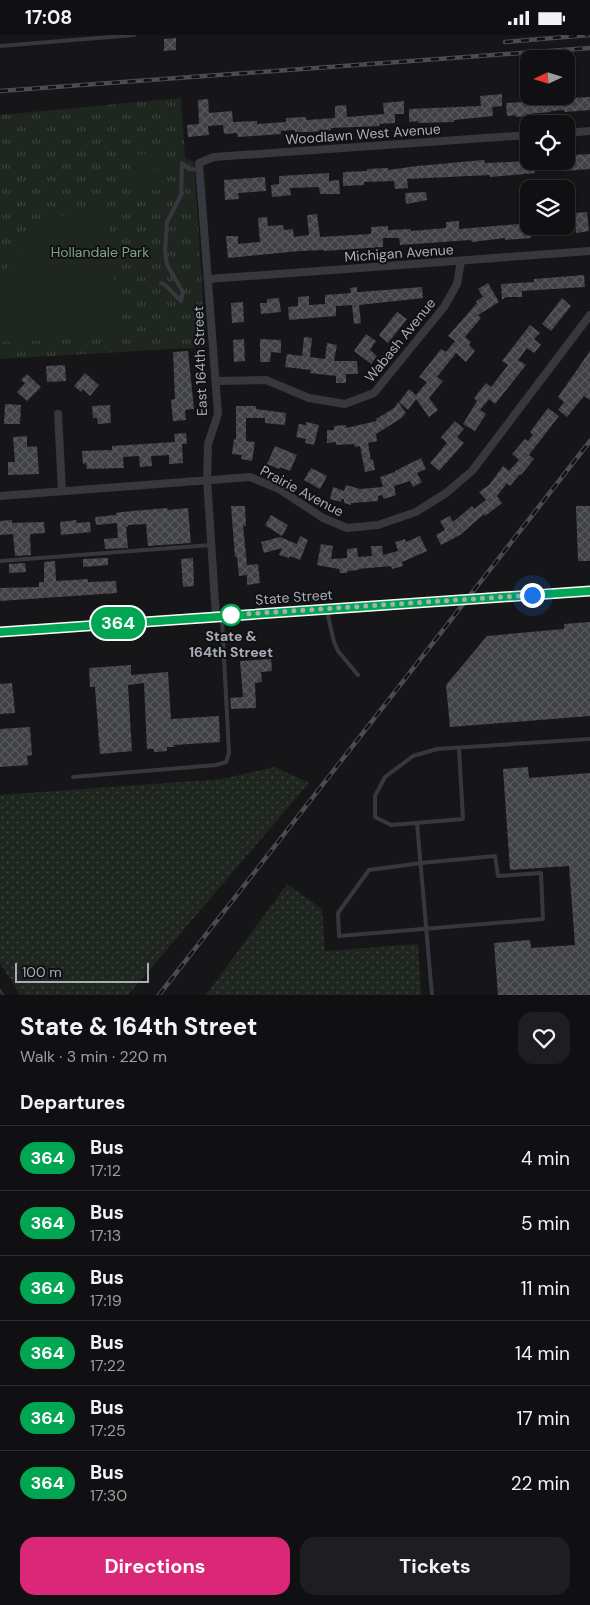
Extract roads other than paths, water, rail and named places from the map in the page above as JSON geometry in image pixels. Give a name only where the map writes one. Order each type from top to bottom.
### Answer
[{"type":"street","points":[[575,132],[590,131]]},
{"type":"street","name":"Woodlawn West Avenue","points":[[200,167],[214,157],[520,136]]},
{"type":"street","name":"East 164th Street","points":[[200,167],[218,414],[208,444],[207,481],[211,545],[219,616]]},
{"type":"street","name":"Michigan Avenue","points":[[209,279],[590,251]]},
{"type":"street","name":"Wabash Avenue","points":[[216,381],[266,380],[309,398],[345,404],[374,393],[444,307],[457,284],[461,261]]},
{"type":"street","name":"Prairie Avenue","points":[[0,496],[250,477],[279,489],[323,518],[347,528],[378,525],[416,512],[446,493],[472,471],[590,315]]},
{"type":"street","points":[[58,414],[62,491]]},
{"type":"street","name":"State Street","points":[[0,632],[590,591]]},
{"type":"lane","points":[[0,46],[134,35]]},
{"type":"lane","points":[[161,283],[181,301],[183,292],[167,265],[164,252],[165,237],[167,223],[181,195],[182,163],[189,169],[200,167]]},
{"type":"lane","points":[[0,561],[211,545]]},
{"type":"lane","points":[[326,609],[338,651],[358,675]]},
{"type":"lane","points":[[73,777],[216,765],[226,762],[229,753],[219,616]]},
{"type":"lane","points":[[458,748],[463,819],[391,825],[375,817],[375,796],[384,777],[414,756],[437,749],[590,739]]},
{"type":"lane","points":[[417,823],[432,995]]},
{"type":"lane","points":[[496,856],[498,876],[541,873],[543,919],[426,929],[339,936],[338,913],[368,870],[496,856]]},
{"type":"waterway","points":[[0,990],[3,995]]},
{"type":"railway","points":[[505,42],[589,35]]},
{"type":"railway","points":[[0,91],[590,48]]},
{"type":"railway","points":[[159,995],[590,441]]},
{"type":"place","name":"State & 164th Street","points":[[231,615]]},
{"type":"park label","name":"Hollandale Park","points":[[100,252]]}]
